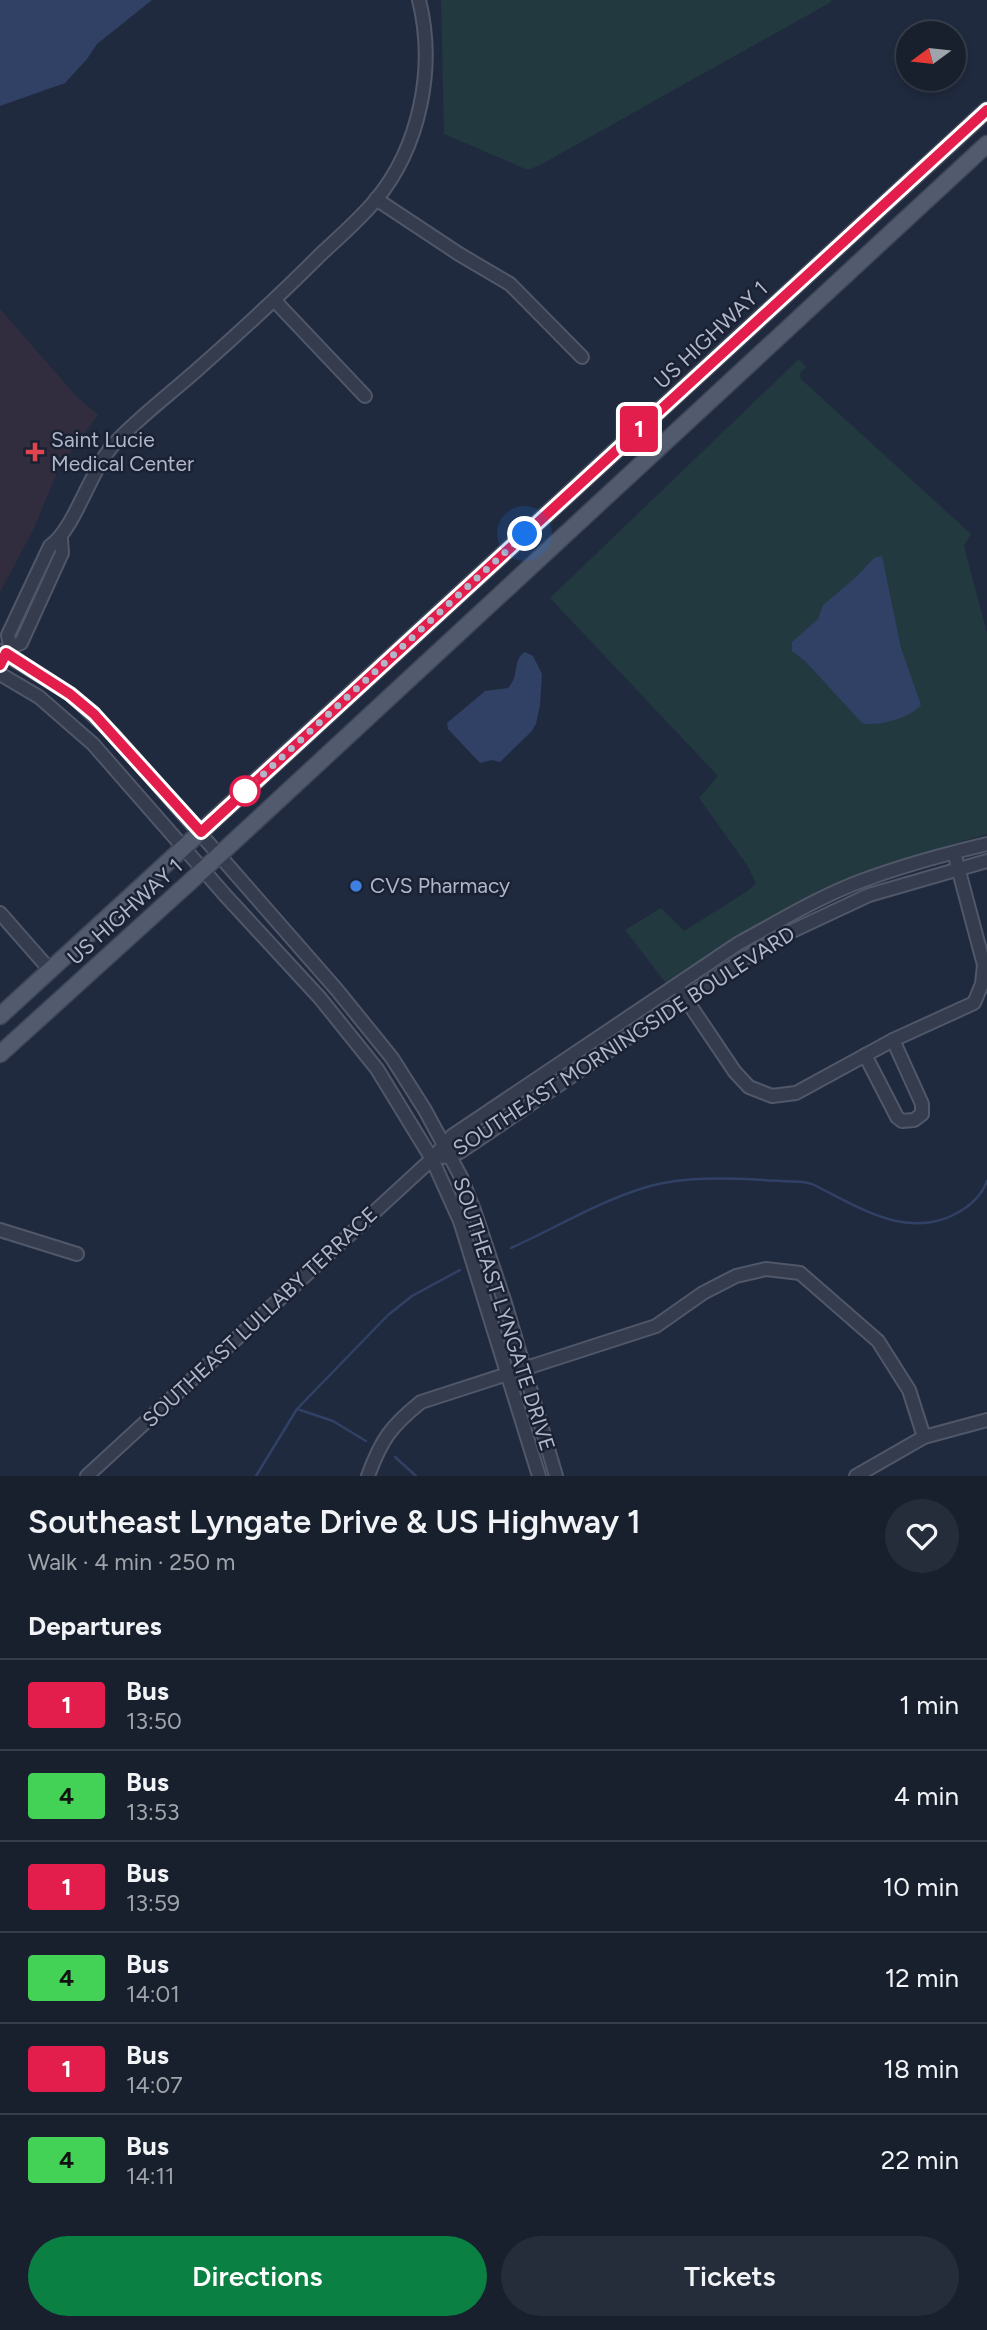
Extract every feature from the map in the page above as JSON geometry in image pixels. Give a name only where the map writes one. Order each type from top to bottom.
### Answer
[{"type":"main road","name":"US HIGHWAY 1","points":[[0,1016],[987,110]]},
{"type":"main road","name":"US HIGHWAY 1","points":[[0,1054],[204,869],[987,144]]},
{"type":"main road","points":[[646,458],[641,445],[648,422]]},
{"type":"main road","points":[[616,487],[628,458],[625,442]]},
{"type":"street","points":[[4,654],[21,643],[62,552],[61,539],[92,476],[114,445],[274,300],[376,199],[400,161],[412,136],[419,111],[426,66],[424,27],[419,0]]},
{"type":"street","points":[[376,199],[510,284],[582,357]]},
{"type":"street","points":[[274,300],[365,396]]},
{"type":"street","name":"SOUTHEAST LYNGATE DRIVE","points":[[4,654],[70,694],[94,714],[201,832],[392,1058],[447,1151],[475,1213],[556,1476]]},
{"type":"street","name":"SOUTHEAST LYNGATE DRIVE","points":[[0,674],[39,697],[93,744],[225,895],[320,998],[377,1069],[432,1159],[460,1221],[539,1476]]},
{"type":"street","name":"SOUTHEAST MORNINGSIDE BOULEVARD","points":[[447,1151],[452,1136],[739,943],[863,881],[987,844]]},
{"type":"street","points":[[678,986],[735,1072],[749,1087],[772,1096],[796,1093],[893,1040],[974,1003],[982,984],[984,965],[954,852]]},
{"type":"street","name":"SOUTHEAST MORNINGSIDE BOULEVARD","points":[[432,1159],[447,1151],[460,1152],[747,957],[819,918],[869,895],[987,861]]},
{"type":"street","points":[[813,904],[819,918]]},
{"type":"street","points":[[0,913],[50,970]]},
{"type":"street","points":[[865,1055],[897,1117],[907,1122],[919,1118],[922,1104],[893,1040]]},
{"type":"street","points":[[559,1065],[568,1079]]},
{"type":"street","name":"SOUTHEAST LULLABY TERRACE","points":[[87,1476],[432,1159]]},
{"type":"street","points":[[0,1230],[77,1254]]},
{"type":"street","points":[[368,1476],[379,1446],[399,1420],[421,1402],[656,1326],[703,1293],[736,1276],[766,1269],[800,1273],[878,1341],[909,1390],[925,1437]]},
{"type":"street","points":[[856,1476],[925,1437],[987,1420]]},
{"type":"shaded area","name":"Saint Lucie Medical Center","points":[[0,309],[77,397],[98,415],[58,470],[33,530],[0,592]]},
{"type":"green space","points":[[441,0],[831,2],[528,170],[444,134]]},
{"type":"green space","points":[[799,359],[806,367],[800,373],[801,379],[971,534],[964,546],[987,633],[987,834],[882,865],[668,986],[625,930],[661,908],[684,931],[756,883],[747,865],[699,798],[718,776],[550,598]]},
{"type":"water","points":[[0,0],[152,0],[97,44],[65,83],[0,106]]},
{"type":"water","points":[[882,556],[901,648],[921,705],[902,717],[869,724],[862,723],[805,661],[792,651],[792,642],[818,619],[823,605],[874,558]]},
{"type":"water","points":[[525,652],[533,656],[542,674],[536,724],[500,762],[492,760],[480,763],[448,729],[447,723],[485,691],[508,688],[519,659]]},
{"type":"waterway","points":[[511,1248],[625,1194],[663,1183],[697,1179],[803,1182],[883,1218],[921,1223],[940,1220],[959,1212],[972,1203],[987,1181]]},
{"type":"waterway","points":[[256,1476],[297,1409],[388,1315],[412,1296],[460,1270]]},
{"type":"waterway","points":[[297,1409],[333,1421],[366,1441]]},
{"type":"waterway","points":[[395,1457],[416,1476]]},
{"type":"bus line","name":"1","points":[[0,665],[6,653],[70,694],[114,735],[201,832],[987,110]]},
{"type":"place","name":"Saint Lucie Medical Center","points":[[35,452]]},
{"type":"place","name":"CVS Pharmacy","points":[[356,886]]},
{"type":"route","points":[[245,791],[525,534]]}]
